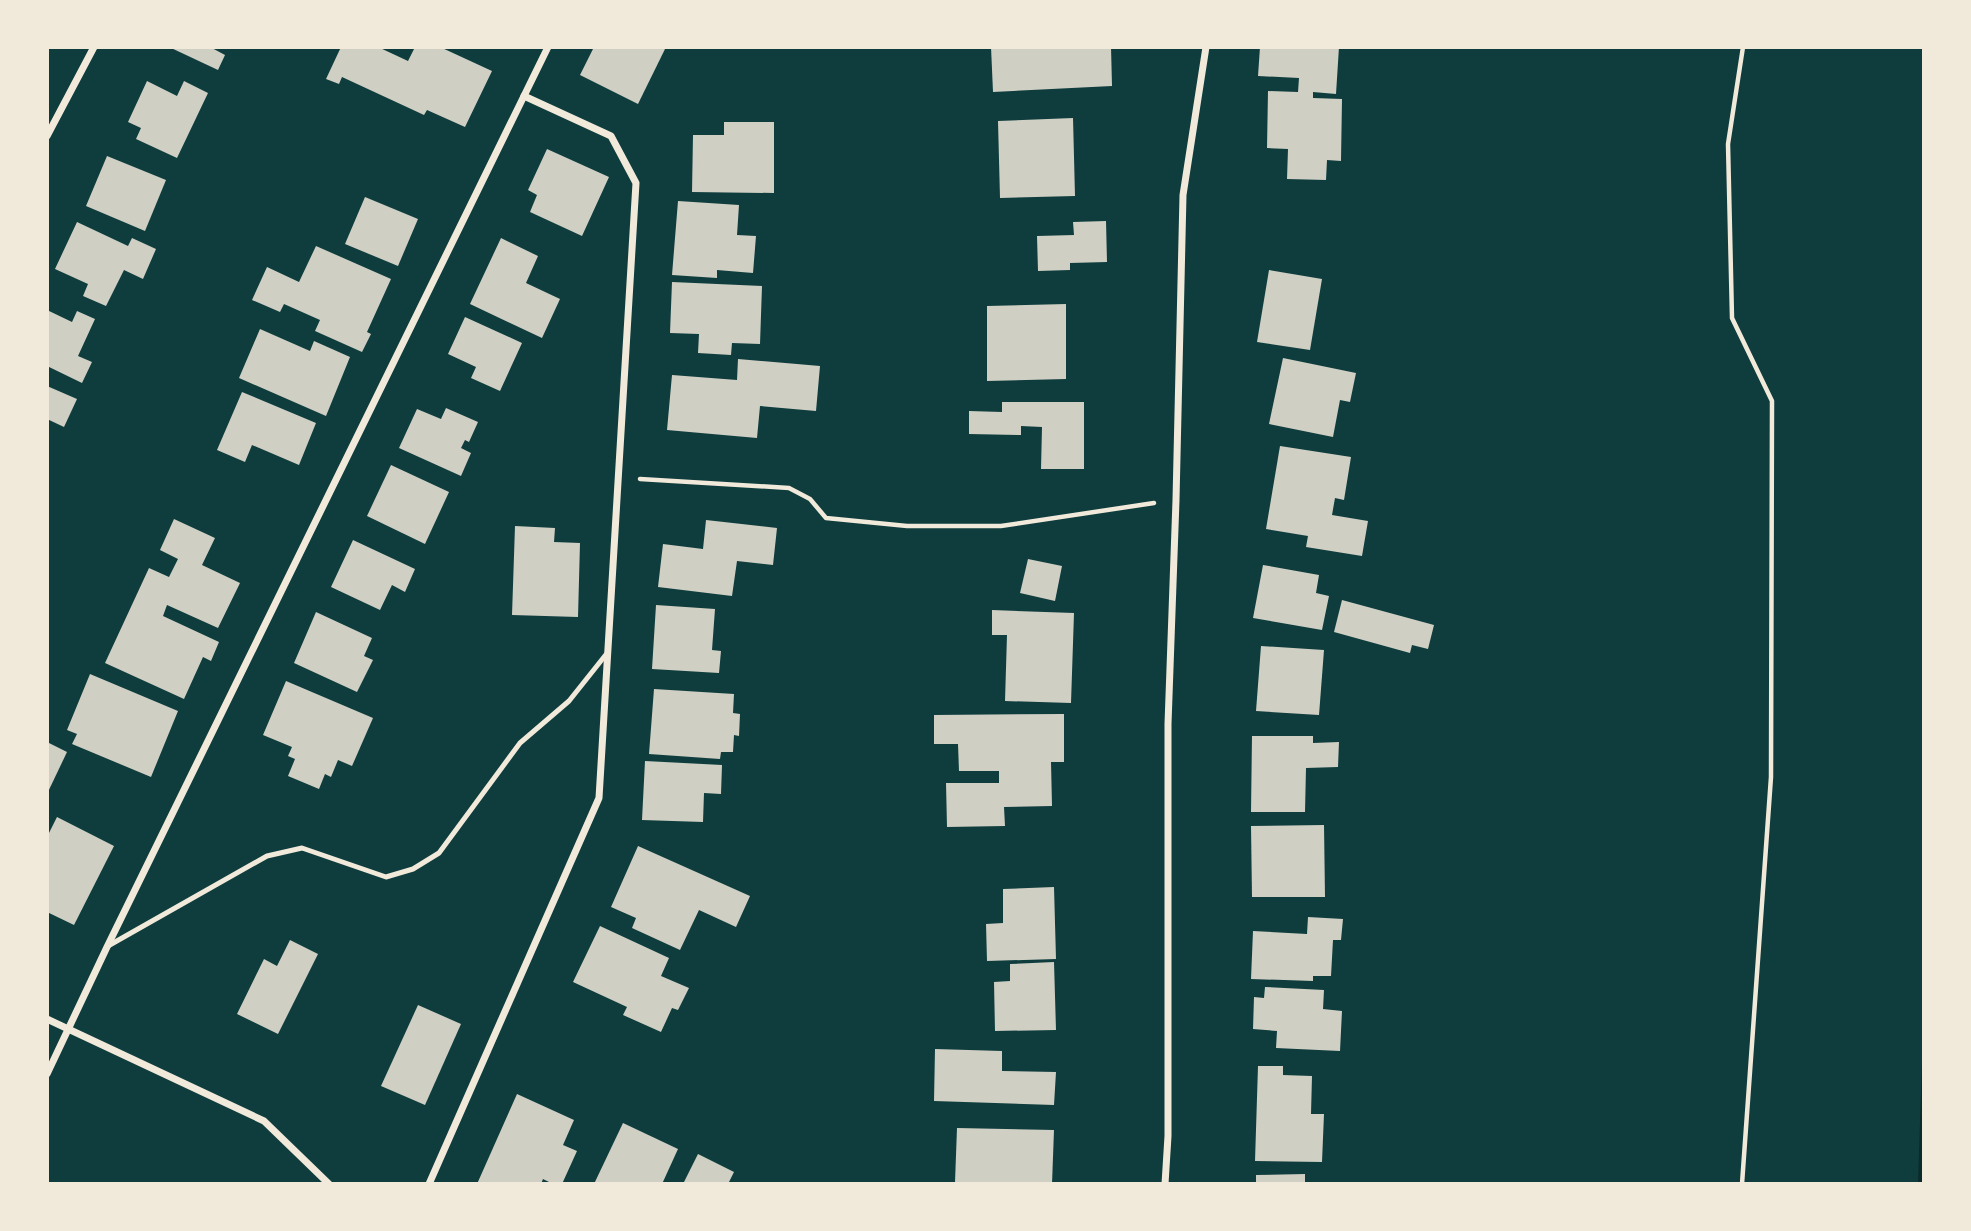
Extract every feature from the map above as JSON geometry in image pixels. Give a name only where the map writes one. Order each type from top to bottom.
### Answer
[{"type":"street","points":[[47,136],[94,47]]},
{"type":"street","points":[[47,1074],[548,47]]},
{"type":"street","points":[[1165,1184],[1168,1136],[1168,724],[1183,195],[1206,47]]},
{"type":"street","points":[[429,1184],[599,797],[636,183],[611,136],[524,96]]},
{"type":"street","points":[[47,1020],[264,1121],[329,1184]]},
{"type":"lane","points":[[107,947],[267,856],[302,848],[386,877],[414,869],[439,853],[520,743],[569,701],[608,652]]},
{"type":"path","points":[[1742,1184],[1771,777],[1772,470],[1772,401],[1732,318],[1728,144],[1743,47]]},
{"type":"path","points":[[619,477],[789,488],[810,499],[826,518],[907,526],[1001,526],[1176,500]]},
{"type":"water","points":[[1924,997],[1924,1184],[1918,1184]]},
{"type":"building","points":[[169,47],[210,47],[225,55],[218,70]]},
{"type":"building","points":[[341,47],[378,47],[408,61],[415,47],[440,47],[492,71],[465,127],[427,110],[424,115],[342,77],[339,84],[326,79]]},
{"type":"building","points":[[594,47],[666,47],[638,104],[580,75]]},
{"type":"building","points":[[991,47],[1111,47],[1112,86],[993,92]]},
{"type":"building","points":[[1260,47],[1339,47],[1336,94],[1313,92],[1313,98],[1342,99],[1341,161],[1327,160],[1326,180],[1287,179],[1288,149],[1267,148],[1268,91],[1298,92],[1299,78],[1258,76]]},
{"type":"building","points":[[147,81],[177,96],[184,81],[208,93],[177,158],[136,139],[141,128],[128,122]]},
{"type":"building","points":[[1073,118],[1075,196],[1000,198],[998,121]]},
{"type":"building","points":[[724,122],[774,122],[774,193],[692,192],[693,135],[724,135]]},
{"type":"building","points":[[547,149],[609,177],[582,236],[530,212],[537,195],[528,190]]},
{"type":"building","points":[[107,156],[166,180],[145,231],[86,206]]},
{"type":"building","points":[[365,197],[418,219],[398,266],[345,244]]},
{"type":"building","points":[[678,201],[739,205],[737,235],[756,236],[753,273],[717,270],[717,278],[672,275]]},
{"type":"building","points":[[1106,221],[1107,262],[1070,263],[1070,270],[1038,271],[1037,236],[1074,235],[1073,222]]},
{"type":"building","points":[[77,222],[128,246],[132,238],[156,249],[143,279],[124,270],[106,306],[83,296],[88,284],[55,269]]},
{"type":"building","points":[[501,238],[538,256],[526,283],[560,299],[542,338],[470,304]]},
{"type":"building","points":[[316,246],[391,279],[367,332],[371,334],[362,352],[315,331],[320,320],[284,304],[280,312],[252,300],[267,267],[299,282]]},
{"type":"building","points":[[1269,270],[1322,279],[1310,350],[1257,342]]},
{"type":"building","points":[[672,282],[762,286],[760,344],[732,343],[731,355],[698,353],[699,334],[670,333]]},
{"type":"building","points":[[1066,304],[1066,379],[987,381],[987,306]]},
{"type":"building","points":[[47,310],[72,322],[77,311],[95,319],[78,356],[92,362],[82,383],[47,366]]},
{"type":"building","points":[[465,317],[522,343],[500,391],[471,378],[476,367],[448,354]]},
{"type":"building","points":[[260,329],[310,351],[314,341],[350,357],[326,416],[239,378]]},
{"type":"building","points":[[1283,358],[1356,373],[1350,402],[1340,400],[1333,437],[1269,424]]},
{"type":"building","points":[[738,359],[820,366],[816,411],[760,406],[757,438],[667,430],[672,375],[737,380]]},
{"type":"building","points":[[47,386],[77,399],[64,427],[47,419]]},
{"type":"building","points":[[242,392],[316,423],[299,465],[252,445],[245,462],[217,450]]},
{"type":"building","points":[[1002,402],[1084,402],[1084,469],[1041,469],[1042,427],[1021,426],[1021,435],[969,434],[969,411],[1002,412]]},
{"type":"building","points":[[446,408],[478,422],[469,442],[465,440],[461,448],[471,453],[461,476],[399,448],[417,409],[441,419]]},
{"type":"building","points":[[1280,446],[1351,457],[1344,500],[1335,498],[1332,515],[1368,521],[1362,556],[1306,547],[1308,536],[1266,529]]},
{"type":"building","points":[[391,465],[449,492],[425,544],[367,516]]},
{"type":"building","points":[[174,519],[215,538],[202,565],[240,583],[218,628],[167,605],[163,616],[219,642],[211,661],[203,657],[184,699],[105,663],[149,568],[169,577],[178,559],[160,550]]},
{"type":"building","points":[[706,520],[777,528],[773,565],[737,561],[732,596],[658,587],[663,544],[703,549]]},
{"type":"building","points":[[515,526],[555,528],[554,542],[580,543],[578,617],[512,615]]},
{"type":"building","points":[[353,540],[415,569],[405,592],[392,585],[380,610],[331,587]]},
{"type":"building","points":[[1028,559],[1062,566],[1055,601],[1020,593]]},
{"type":"building","points":[[1263,565],[1319,575],[1316,593],[1329,596],[1322,630],[1253,618]]},
{"type":"building","points":[[1342,600],[1434,625],[1428,649],[1412,645],[1410,653],[1334,632]]},
{"type":"building","points":[[656,605],[715,609],[712,650],[721,651],[719,673],[652,669]]},
{"type":"building","points":[[992,610],[1074,613],[1071,703],[1005,701],[1007,635],[992,635]]},
{"type":"building","points":[[316,612],[372,638],[364,656],[373,660],[357,692],[294,663]]},
{"type":"building","points":[[1261,646],[1324,650],[1319,715],[1256,711]]},
{"type":"building","points":[[90,674],[178,711],[151,777],[72,744],[77,734],[67,730]]},
{"type":"building","points":[[286,681],[373,718],[352,766],[338,760],[331,777],[325,774],[319,789],[288,776],[295,759],[288,756],[292,747],[263,735]]},
{"type":"building","points":[[654,689],[734,694],[733,713],[740,714],[739,736],[734,735],[733,752],[721,752],[720,759],[649,754]]},
{"type":"building","points":[[1064,714],[1064,762],[1051,762],[1052,806],[1004,807],[1005,826],[947,827],[946,783],[999,783],[999,771],[959,771],[958,744],[934,744],[934,715]]},
{"type":"building","points":[[1252,736],[1313,736],[1313,743],[1339,742],[1338,767],[1306,768],[1305,812],[1251,812]]},
{"type":"building","points":[[47,742],[67,752],[47,794]]},
{"type":"building","points":[[645,761],[722,765],[721,794],[704,793],[703,822],[642,820]]},
{"type":"building","points":[[57,817],[114,846],[74,925],[47,912],[47,837]]},
{"type":"building","points":[[1324,825],[1325,897],[1252,897],[1251,826]]},
{"type":"building","points":[[638,846],[750,896],[736,927],[699,910],[680,950],[632,928],[636,918],[611,907]]},
{"type":"building","points":[[1054,887],[1056,959],[987,961],[986,924],[1003,923],[1003,889]]},
{"type":"building","points":[[1308,917],[1343,919],[1341,940],[1333,940],[1331,976],[1313,976],[1313,981],[1251,979],[1253,931],[1307,934]]},
{"type":"building","points":[[600,926],[669,958],[661,976],[689,988],[678,1010],[672,1008],[661,1032],[623,1015],[627,1007],[573,982]]},
{"type":"building","points":[[290,940],[318,954],[278,1034],[237,1014],[264,959],[277,966]]},
{"type":"building","points":[[1054,962],[1056,1030],[995,1031],[994,982],[1010,981],[1010,964]]},
{"type":"building","points":[[1265,987],[1324,990],[1323,1009],[1342,1011],[1340,1051],[1276,1048],[1277,1031],[1253,1029],[1254,997],[1264,998]]},
{"type":"building","points":[[418,1005],[461,1024],[425,1105],[381,1086]]},
{"type":"building","points":[[935,1049],[1002,1051],[1002,1071],[1056,1072],[1054,1105],[934,1101]]},
{"type":"building","points":[[1258,1066],[1283,1066],[1283,1075],[1312,1076],[1311,1114],[1324,1114],[1322,1162],[1255,1161]]},
{"type":"building","points":[[517,1094],[574,1120],[563,1145],[577,1151],[562,1184],[553,1184],[543,1179],[541,1184],[477,1184]]},
{"type":"building","points":[[623,1123],[678,1149],[662,1184],[594,1184]]},
{"type":"building","points":[[957,1128],[1054,1130],[1052,1184],[955,1182]]},
{"type":"building","points":[[698,1154],[734,1172],[728,1184],[683,1184]]},
{"type":"building","points":[[1305,1174],[1305,1184],[1256,1184],[1256,1175]]}]
